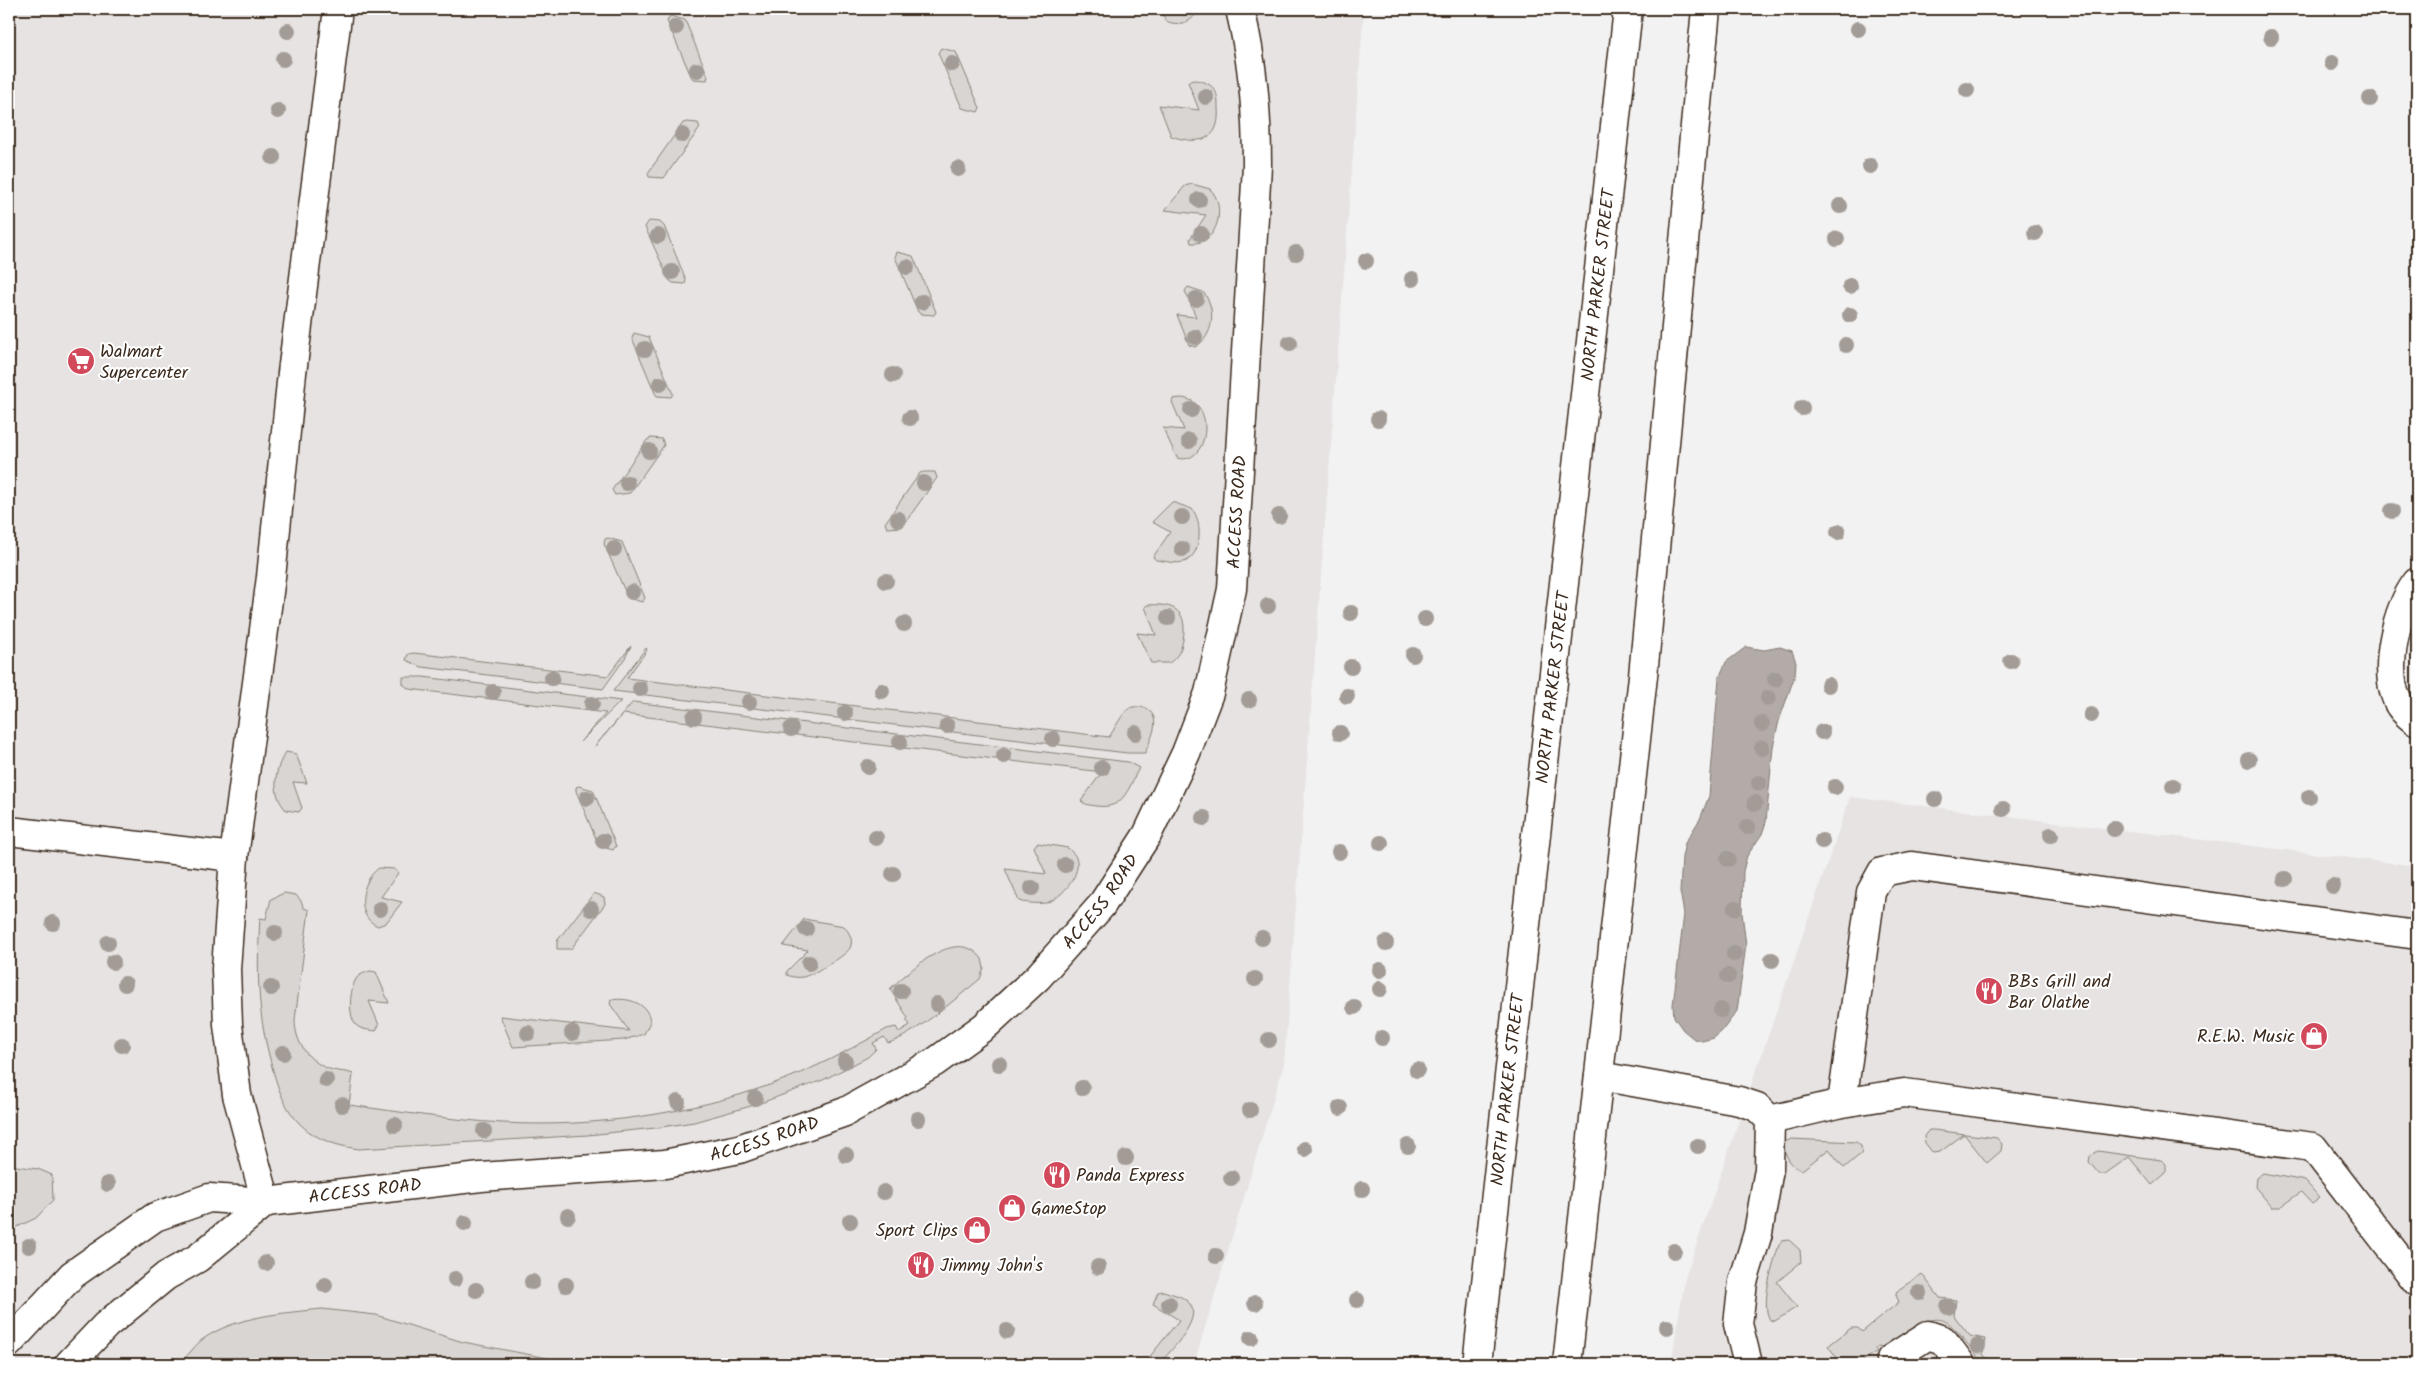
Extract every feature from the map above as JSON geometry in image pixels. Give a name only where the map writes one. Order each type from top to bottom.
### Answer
[{"type":"main road","points":[[69,1364],[106,1325],[166,1276],[198,1258],[266,1202],[237,1095],[228,1025],[226,970],[234,857],[270,586],[292,373],[338,9]]},
{"type":"main road","name":"ACCESS ROAD","points":[[9,1343],[72,1275],[155,1216],[209,1198],[266,1202],[481,1177],[665,1164],[739,1149],[836,1115],[935,1062],[985,1026],[1038,977],[1101,906],[1147,835],[1186,753],[1209,693],[1232,589],[1257,166],[1257,110],[1250,53],[1240,9]]},
{"type":"main road","name":"NORTH PARKER STREET","points":[[1477,1364],[1531,862],[1579,460],[1628,9]]},
{"type":"main road","points":[[1567,1364],[1643,676],[1706,9]]},
{"type":"main road","points":[[2417,582],[2396,629],[2391,679],[2397,701],[2417,722]]},
{"type":"main road","points":[[9,831],[234,857]]},
{"type":"main road","points":[[1842,1103],[1871,892],[1882,872],[1912,866],[2417,934]]},
{"type":"main road","points":[[1599,1076],[1739,1101],[1757,1107],[1770,1120],[1769,1169],[1758,1233],[1743,1282],[1738,1324],[1748,1364]]},
{"type":"main road","points":[[1770,1120],[1842,1103],[1904,1093],[2313,1147],[2417,1282]]},
{"type":"main road","points":[[1891,1359],[1928,1335],[1943,1340],[1949,1360]]},
{"type":"shaded area","points":[[9,9],[1364,9],[1284,1064],[1194,1364],[9,1364]]},
{"type":"shaded area","points":[[1160,9],[1198,9],[1190,20],[1181,23],[1171,23],[1166,21]]},
{"type":"shaded area","points":[[670,16],[685,20],[708,76],[707,80],[693,79],[691,76],[667,21]]},
{"type":"shaded area","points":[[941,48],[956,52],[980,108],[978,112],[962,108],[938,53]]},
{"type":"shaded area","points":[[1193,80],[1210,85],[1216,93],[1218,101],[1216,128],[1212,134],[1199,140],[1181,139],[1171,136],[1159,105],[1199,110],[1188,82]]},
{"type":"shaded area","points":[[683,123],[698,123],[700,128],[664,178],[649,177],[648,173]]},
{"type":"shaded area","points":[[1192,184],[1210,189],[1215,196],[1219,214],[1217,223],[1208,238],[1200,242],[1191,243],[1190,239],[1206,215],[1165,210],[1185,186]]},
{"type":"shaded area","points":[[649,221],[660,222],[664,226],[686,280],[685,284],[673,283],[669,280],[645,227]]},
{"type":"shaded area","points":[[897,252],[913,256],[936,312],[934,315],[918,312],[895,257]]},
{"type":"shaded area","points":[[1188,287],[1203,292],[1212,314],[1210,329],[1195,347],[1189,345],[1177,315],[1196,317],[1185,291]]},
{"type":"shaded area","points":[[634,333],[649,337],[673,394],[671,397],[657,396],[655,393],[632,338]]},
{"type":"shaded area","points":[[1173,399],[1188,399],[1198,405],[1203,416],[1205,428],[1203,441],[1197,452],[1189,458],[1177,458],[1163,428],[1184,430],[1172,402]]},
{"type":"shaded area","points":[[651,438],[662,439],[664,445],[630,493],[615,495],[612,490],[647,440]]},
{"type":"shaded area","points":[[935,472],[937,478],[902,527],[887,528],[885,523],[920,473]]},
{"type":"shaded area","points":[[1172,502],[1192,509],[1196,514],[1198,522],[1199,538],[1197,546],[1190,558],[1184,562],[1174,563],[1156,560],[1153,557],[1170,532],[1152,522]]},
{"type":"shaded area","points":[[608,538],[622,542],[645,598],[642,602],[628,598],[604,544],[605,539]]},
{"type":"shaded area","points":[[1147,605],[1172,608],[1181,616],[1184,630],[1182,644],[1177,656],[1169,663],[1151,663],[1137,633],[1156,635],[1145,607]]},
{"type":"shaded area","points":[[631,646],[625,658],[603,689],[422,667],[406,660],[408,654],[414,653],[608,676]]},
{"type":"shaded area","points":[[1746,647],[1764,650],[1780,647],[1792,651],[1796,662],[1795,675],[1779,721],[1773,747],[1766,822],[1762,834],[1747,856],[1743,871],[1742,913],[1746,945],[1737,1011],[1722,1031],[1714,1038],[1702,1041],[1694,1039],[1683,1030],[1674,1017],[1673,1005],[1684,914],[1680,891],[1682,857],[1685,843],[1700,819],[1709,796],[1719,678],[1726,662]]},
{"type":"shaded area","points":[[646,648],[647,650],[627,678],[1109,737],[1121,718],[1131,707],[1145,708],[1151,712],[1155,723],[1145,753],[1127,753],[613,691]]},
{"type":"shaded area","points":[[403,677],[423,677],[621,701],[580,742],[606,713],[409,689],[403,684]]},
{"type":"shaded area","points":[[633,702],[1128,762],[1139,768],[1128,790],[1119,801],[1113,805],[1096,806],[1081,801],[1102,772],[623,714],[595,746]]},
{"type":"shaded area","points":[[286,752],[296,754],[307,783],[293,782],[302,808],[299,812],[286,810],[281,804],[276,789],[279,766]]},
{"type":"shaded area","points":[[579,786],[593,790],[616,846],[613,850],[599,846],[576,791],[576,787]]},
{"type":"shaded area","points":[[1850,797],[2417,866],[2417,1364],[1671,1364],[1685,1278]]},
{"type":"shaded area","points":[[1037,843],[1068,848],[1076,857],[1077,867],[1068,886],[1051,901],[1046,903],[1022,902],[1019,901],[1005,869],[1046,874],[1034,847]]},
{"type":"shaded area","points":[[379,868],[395,869],[398,873],[381,897],[402,902],[386,923],[378,926],[370,921],[366,915],[363,907],[363,898],[364,889],[368,881]]},
{"type":"shaded area","points":[[284,893],[296,895],[304,908],[309,910],[295,1020],[298,1037],[305,1052],[317,1063],[325,1067],[353,1074],[349,1105],[426,1116],[503,1123],[571,1123],[641,1116],[710,1103],[775,1083],[846,1051],[887,1029],[896,1027],[899,1032],[910,1025],[906,1020],[908,1018],[890,989],[934,954],[960,947],[972,950],[982,959],[984,968],[980,979],[910,1033],[888,1043],[884,1037],[873,1043],[876,1049],[868,1057],[823,1080],[758,1104],[694,1122],[655,1128],[588,1135],[359,1149],[321,1139],[307,1130],[296,1120],[287,1107],[274,1075],[262,1021],[258,953],[260,918],[266,919],[271,899]]},
{"type":"shaded area","points":[[594,893],[604,897],[605,904],[571,949],[557,949],[557,941]]},
{"type":"shaded area","points":[[804,919],[844,926],[850,936],[851,945],[842,956],[821,969],[807,976],[793,977],[787,975],[787,971],[808,950],[783,946]]},
{"type":"shaded area","points":[[370,971],[376,972],[389,1003],[369,1001],[379,1025],[376,1031],[357,1026],[351,1010],[351,996],[356,979]]},
{"type":"shaded area","points":[[624,999],[631,1001],[646,1010],[650,1022],[644,1034],[624,1040],[513,1047],[500,1016],[629,1031],[610,1004],[611,1000]]},
{"type":"shaded area","points":[[1929,1130],[1934,1130],[1997,1138],[2002,1144],[2001,1151],[1987,1163],[1964,1134],[1940,1152],[1933,1153],[1925,1143],[1924,1136]]},
{"type":"shaded area","points":[[1791,1139],[1856,1142],[1861,1146],[1862,1153],[1844,1168],[1829,1149],[1802,1170],[1794,1166],[1786,1155],[1785,1142]]},
{"type":"shaded area","points":[[2098,1151],[2161,1160],[2166,1164],[2166,1173],[2152,1185],[2129,1157],[2105,1174],[2099,1174],[2089,1162],[2090,1156]]},
{"type":"shaded area","points":[[9,1165],[38,1169],[52,1175],[53,1200],[36,1218],[9,1231]]},
{"type":"shaded area","points":[[2263,1173],[2305,1181],[2320,1198],[2312,1204],[2301,1192],[2280,1207],[2272,1207],[2255,1187],[2256,1178]]},
{"type":"shaded area","points":[[1789,1240],[1800,1250],[1801,1262],[1777,1282],[1797,1307],[1775,1321],[1770,1320],[1766,1304],[1771,1272],[1779,1245],[1782,1241]]},
{"type":"shaded area","points":[[1922,1274],[1940,1298],[1956,1300],[1954,1316],[1970,1336],[1986,1339],[1983,1354],[1991,1364],[1983,1364],[1958,1332],[1949,1324],[1940,1320],[1931,1320],[1905,1334],[1886,1348],[1878,1346],[1875,1349],[1877,1351],[1859,1364],[1831,1364],[1838,1359],[1828,1346],[1851,1328],[1858,1328],[1862,1332],[1899,1302],[1896,1295],[1898,1290]]},
{"type":"shaded area","points":[[1164,1291],[1186,1300],[1192,1307],[1193,1314],[1185,1333],[1159,1364],[1144,1364],[1179,1320],[1153,1304],[1158,1292]]},
{"type":"shaded area","points":[[322,1309],[376,1315],[463,1342],[579,1364],[179,1364],[203,1339],[230,1325],[260,1317]]},
{"type":"place","name":"Walmart Supercenter","points":[[81,361]]},
{"type":"place","name":"BBs Grill and Bar Olathe","points":[[1989,991]]},
{"type":"place","name":"R.E.W. Music","points":[[2314,1036]]},
{"type":"place","name":"Panda Express","points":[[1057,1175]]},
{"type":"place","name":"GameStop","points":[[1012,1208]]},
{"type":"place","name":"Sport Clips","points":[[977,1230]]},
{"type":"place","name":"Jimmy John's","points":[[921,1265]]}]
